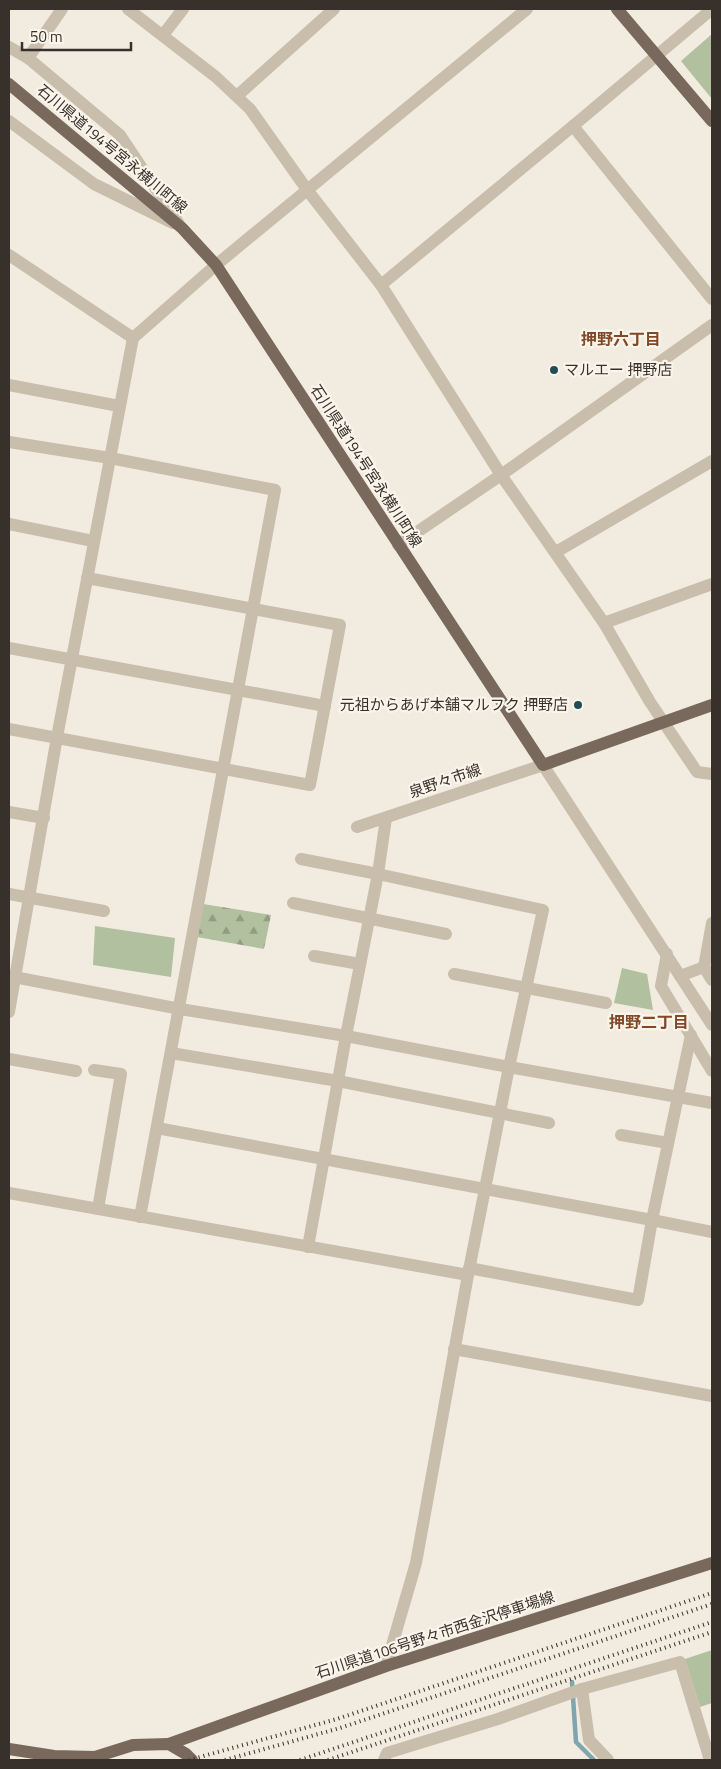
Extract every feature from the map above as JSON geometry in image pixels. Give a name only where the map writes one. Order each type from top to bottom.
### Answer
[{"type":"main road","points":[[617,9],[712,121]]},
{"type":"main road","name":"石川県道194号宮永横川町線","points":[[9,84],[182,228],[216,265],[543,765]]},
{"type":"main road","points":[[543,765],[712,705]]},
{"type":"main road","name":"石川県道106号野々市西金沢停車場線","points":[[169,1744],[386,1666],[712,1563]]},
{"type":"main road","points":[[9,1749],[54,1756],[95,1757],[133,1744],[169,1744],[192,1760]]},
{"type":"street","points":[[28,58],[62,9]]},
{"type":"street","points":[[128,9],[238,95],[380,285],[501,475],[604,623],[650,702],[698,772],[712,774]]},
{"type":"street","points":[[163,35],[183,9]]},
{"type":"street","points":[[238,95],[334,9]]},
{"type":"street","points":[[9,1012],[12,976],[30,898],[86,578],[110,458],[118,406],[133,338],[216,265],[308,191],[391,119],[527,9]]},
{"type":"street","points":[[380,285],[712,9]]},
{"type":"street","points":[[9,47],[28,58],[120,135],[182,228]]},
{"type":"street","points":[[9,121],[94,184],[182,228]]},
{"type":"street","points":[[573,126],[712,300]]},
{"type":"street","points":[[9,255],[133,338]]},
{"type":"street","points":[[398,545],[501,475],[712,325]]},
{"type":"street","points":[[9,385],[118,406]]},
{"type":"street","points":[[9,442],[110,458],[275,490],[222,770],[172,1053],[140,1217]]},
{"type":"street","points":[[556,552],[712,461]]},
{"type":"street","points":[[9,524],[93,541]]},
{"type":"street","points":[[9,729],[310,785],[340,625],[86,578]]},
{"type":"street","points":[[604,623],[712,584]]},
{"type":"street","points":[[9,648],[325,706]]},
{"type":"street","points":[[543,765],[712,1025]]},
{"type":"street","name":"泉野々市線","points":[[357,827],[543,765]]},
{"type":"street","points":[[9,812],[44,818]]},
{"type":"street","points":[[308,1247],[346,1036],[378,874],[386,818]]},
{"type":"street","points":[[300,859],[543,910],[485,1188],[416,1563],[386,1666]]},
{"type":"street","points":[[9,894],[104,911]]},
{"type":"street","points":[[293,903],[368,920],[446,934]]},
{"type":"street","points":[[712,923],[704,967],[712,980]]},
{"type":"street","points":[[666,954],[660,986],[712,1071]]},
{"type":"street","points":[[314,956],[360,964]]},
{"type":"street","points":[[680,976],[704,967]]},
{"type":"street","points":[[454,974],[606,1003]]},
{"type":"street","points":[[12,976],[180,1009],[346,1036],[712,1103]]},
{"type":"street","points":[[9,1193],[308,1247],[638,1300],[652,1220],[691,1035]]},
{"type":"street","points":[[172,1053],[338,1081],[549,1123]]},
{"type":"street","points":[[9,1059],[76,1071]]},
{"type":"street","points":[[94,1070],[121,1074],[98,1209]]},
{"type":"street","points":[[157,1128],[712,1232]]},
{"type":"street","points":[[621,1135],[668,1143]]},
{"type":"street","points":[[454,1349],[712,1396]]},
{"type":"street","points":[[384,1760],[387,1753],[498,1719],[575,1691],[680,1662],[710,1760]]},
{"type":"street","points":[[575,1691],[589,1740],[608,1760]]},
{"type":"green space","points":[[712,34],[712,99],[681,61]]},
{"type":"green space","points":[[203,904],[271,915],[264,949],[197,937]]},
{"type":"green space","points":[[95,926],[175,938],[171,977],[93,965]]},
{"type":"green space","points":[[622,968],[647,974],[653,1010],[614,1003]]},
{"type":"green space","points":[[712,1650],[712,1703],[700,1707],[685,1659]]},
{"type":"waterway","points":[[572,1682],[576,1742],[594,1760]]},
{"type":"railway","points":[[189,1760],[337,1719],[712,1593]]},
{"type":"railway","points":[[225,1760],[340,1728],[712,1604]]},
{"type":"railway","points":[[300,1760],[712,1622]]},
{"type":"railway","points":[[328,1760],[712,1632]]},
{"type":"place","name":"マルエー 押野店","points":[[554,370]]},
{"type":"place","name":"元祖からあげ本舗マルフク 押野店","points":[[578,705]]},
{"type":"district","name":"押野六丁目","points":[[621,339]]},
{"type":"district","name":"押野二丁目","points":[[649,1022]]}]
